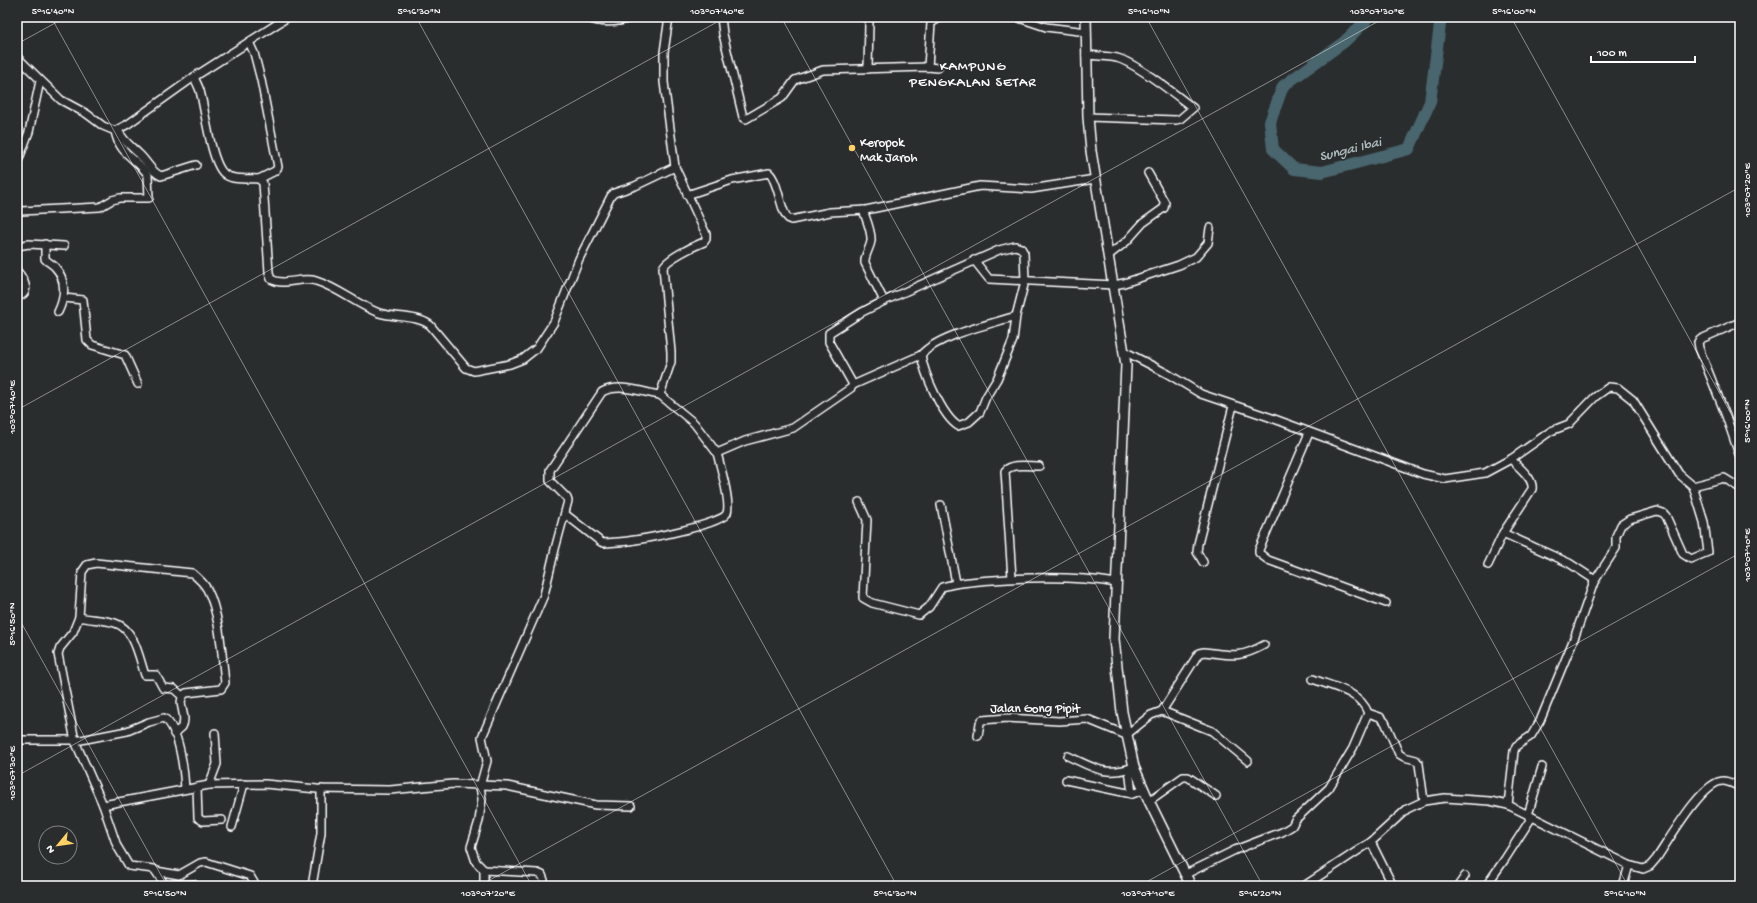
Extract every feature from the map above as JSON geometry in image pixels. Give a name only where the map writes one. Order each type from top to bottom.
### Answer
[{"type":"main road","points":[[1086,17],[1088,117],[1095,179],[1114,285],[1126,373],[1114,640],[1122,712],[1132,768],[1191,886]]},
{"type":"street","points":[[117,130],[162,101],[182,86],[251,47],[288,17]]},
{"type":"street","points":[[584,17],[615,23],[633,17]]},
{"type":"street","points":[[660,395],[671,362],[663,268],[664,264],[704,242],[706,239],[706,234],[675,167],[664,82],[664,52],[669,17]]},
{"type":"street","points":[[721,17],[723,34],[743,117],[746,119],[782,98],[787,93],[791,84],[798,78],[824,70],[938,68]]},
{"type":"street","points":[[928,67],[931,23],[941,17]]},
{"type":"street","points":[[1016,17],[1046,27],[1087,32]]},
{"type":"street","points":[[868,69],[869,23]]},
{"type":"street","points":[[195,80],[200,90],[206,126],[221,171],[227,176],[259,179],[275,171],[278,167],[261,80],[251,47]]},
{"type":"street","points":[[1086,55],[1118,58],[1151,78],[1193,108],[1180,119],[1176,120],[1088,117]]},
{"type":"street","points":[[17,57],[61,100],[87,114],[104,126],[117,130],[122,139],[140,154],[155,174],[161,176],[196,165]]},
{"type":"street","points":[[17,164],[28,132],[38,79]]},
{"type":"street","points":[[17,208],[21,211],[100,207],[112,200],[120,198],[149,198],[148,175],[120,147],[116,139],[117,130]]},
{"type":"street","points":[[259,179],[263,183],[264,188],[269,272],[271,279],[278,282],[316,280],[365,308],[384,314],[424,321],[430,325],[466,368],[474,371],[510,364],[522,359],[537,348],[554,322],[579,259],[611,196],[675,167]]},
{"type":"street","points":[[687,195],[732,180],[766,172],[769,173],[775,180],[785,216],[788,220],[791,220],[830,212],[863,210],[980,186],[1031,189],[1095,179]]},
{"type":"street","points":[[1109,255],[1127,241],[1143,223],[1164,208],[1165,203],[1148,174]]},
{"type":"street","points":[[863,210],[871,236],[871,243],[864,258],[865,263],[884,301]]},
{"type":"street","points":[[974,260],[989,279],[1114,285],[1165,270],[1196,258],[1208,243],[1210,228]]},
{"type":"street","points":[[45,244],[45,259],[54,266],[59,273],[63,284],[64,298],[58,312]]},
{"type":"street","points":[[17,246],[45,244],[64,246]]},
{"type":"street","points":[[852,384],[829,342],[829,333],[862,312],[974,260],[1007,247],[1015,246],[1021,248],[1024,252],[1025,281],[1016,316],[1012,340],[997,379],[986,397],[980,412],[969,422],[958,426],[952,422],[932,388],[921,355]]},
{"type":"street","points":[[17,271],[24,282],[26,291],[20,296]]},
{"type":"street","points":[[64,298],[83,300],[88,340],[92,345],[125,355],[138,384]]},
{"type":"street","points":[[717,453],[745,441],[793,428],[851,388],[852,384],[921,355],[925,351],[954,335],[1016,316]]},
{"type":"street","points":[[1740,322],[1701,338],[1698,342],[1740,457]]},
{"type":"street","points":[[1124,351],[1168,374],[1201,394],[1233,406],[1276,419],[1309,433],[1436,478],[1466,477],[1485,473],[1511,459],[1551,431],[1569,424],[1595,397],[1609,388],[1618,388],[1633,400],[1679,474],[1693,486],[1704,522],[1708,552],[1691,559],[1686,557],[1683,554],[1666,516],[1658,511],[1630,519],[1621,525],[1616,536],[1616,548],[1613,555],[1595,580],[1575,636],[1540,721],[1531,736],[1516,746],[1514,751],[1508,805]]},
{"type":"street","points":[[544,886],[542,875],[537,873],[484,870],[476,862],[471,847],[481,809],[480,786],[487,761],[482,737],[544,596],[568,501],[567,498],[550,481],[550,470],[596,399],[602,392],[610,388],[619,388],[660,395],[694,422],[717,453],[726,490],[728,513],[723,519],[690,529],[635,540],[604,543],[565,514]]},
{"type":"street","points":[[1203,562],[1197,552],[1198,544],[1233,406]]},
{"type":"street","points":[[1309,433],[1259,553],[1268,560],[1386,603]]},
{"type":"street","points":[[1488,565],[1503,533],[1526,499],[1532,486],[1530,480],[1511,459]]},
{"type":"street","points":[[1012,578],[1005,471],[1008,467],[1039,466]]},
{"type":"street","points":[[1693,486],[1724,478],[1740,488]]},
{"type":"street","points":[[860,502],[867,520],[863,598],[866,601],[919,615],[929,607],[942,587],[956,583],[1012,578],[1082,578],[1116,583]]},
{"type":"street","points":[[941,505],[956,583]]},
{"type":"street","points":[[1503,533],[1569,563],[1595,580]]},
{"type":"street","points":[[174,734],[182,726],[184,718],[180,700],[182,696],[186,693],[221,689],[225,683],[213,605],[207,588],[192,573],[126,565],[92,563],[84,568],[82,572],[79,617],[73,632],[60,648],[58,654],[75,740],[103,805],[117,846],[126,863],[134,867],[150,868],[156,871],[179,875],[200,863],[206,862],[250,876],[256,886]]},
{"type":"street","points":[[79,617],[117,623],[123,627],[134,641],[146,675],[156,675],[163,688],[174,689],[182,696]]},
{"type":"street","points":[[1126,735],[1151,715],[1162,710],[1199,653],[1204,652],[1241,655],[1252,652],[1264,645]]},
{"type":"street","points":[[1186,874],[1235,850],[1282,832],[1292,826],[1295,820],[1329,788],[1353,748],[1368,713],[1365,705],[1357,696],[1313,679]]},
{"type":"street","points":[[1162,710],[1212,731],[1248,761]]},
{"type":"street","points":[[1368,713],[1380,717],[1385,722],[1399,754],[1416,760],[1419,764],[1424,801]]},
{"type":"street","points":[[17,740],[75,740],[127,731],[164,718],[169,723],[174,734],[184,770],[185,789]]},
{"type":"street","name":"Jalan Gong Pipit","points":[[978,736],[980,723],[982,720],[1002,718],[1059,721],[1087,719],[1126,735]]},
{"type":"street","points":[[209,785],[217,764],[215,733]]},
{"type":"street","points":[[1068,756],[1093,768],[1110,773],[1132,768],[1132,794]]},
{"type":"street","points":[[1486,886],[1530,816],[1542,767]]},
{"type":"street","points":[[1149,801],[1183,777],[1188,777],[1216,796]]},
{"type":"street","points":[[1066,780],[1132,794],[1144,790]]},
{"type":"street","points":[[1304,886],[1371,842],[1407,809],[1424,801],[1445,798],[1490,801],[1508,805],[1629,864],[1643,868],[1650,866],[1656,859],[1695,802],[1706,789],[1715,782],[1722,780],[1740,787]]},
{"type":"street","points":[[103,805],[209,785],[244,784],[280,785],[321,789],[400,789],[453,784],[507,786],[596,805],[631,806]]},
{"type":"street","points":[[232,827],[244,784]]},
{"type":"street","points":[[197,788],[198,818],[203,821],[222,820]]},
{"type":"street","points":[[312,886],[321,833],[321,789]]},
{"type":"street","points":[[1371,842],[1393,886]]},
{"type":"street","points":[[1623,886],[1629,864]]},
{"type":"street","points":[[484,870],[484,886]]},
{"type":"street","points":[[156,871],[165,885],[193,884]]},
{"type":"street","points":[[1458,886],[1465,876]]},
{"type":"waterway","name":"Sungai Ibai","points":[[1366,17],[1365,22],[1344,42],[1283,86],[1270,122],[1273,149],[1294,169],[1322,172],[1409,149],[1430,102],[1441,17]]},
{"type":"place","name":"Keropok Mak Jaroh","points":[[852,148]]},
{"type":"district","name":"KAMPUNG PENGKALAN SETAR","points":[[973,74]]}]
